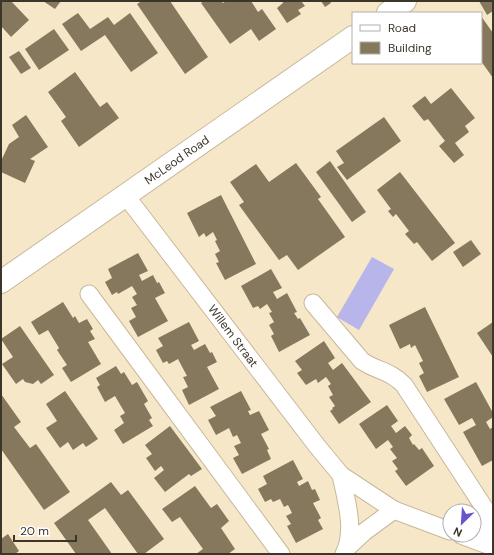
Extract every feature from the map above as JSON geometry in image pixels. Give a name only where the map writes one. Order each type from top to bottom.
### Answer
[{"type":"street","points":[[389,12],[405,1]]},
{"type":"street","name":"McLeod Road","points":[[1,282],[352,38]]},
{"type":"street","name":"Willem Straat","points":[[126,196],[317,446],[341,475],[394,510],[442,528]]},
{"type":"street","points":[[89,294],[280,554]]},
{"type":"street","points":[[313,303],[362,361],[372,367],[387,372],[404,385],[489,515],[488,545]]},
{"type":"street","name":"Willem Straat","points":[[341,475],[350,525],[346,550]]},
{"type":"street","name":"Willem Straat","points":[[346,550],[364,532],[394,510]]},
{"type":"shaded area","points":[[372,257],[394,269],[359,330],[337,317]]},
{"type":"building","points":[[1,1],[11,1],[29,20],[11,37],[1,26]]},
{"type":"building","points":[[43,1],[61,1],[55,9]]},
{"type":"building","points":[[142,1],[170,1],[208,57],[185,74],[137,4]]},
{"type":"building","points":[[204,1],[221,1],[223,3],[226,1],[251,1],[258,12],[262,9],[276,29],[259,41],[251,29],[230,44],[201,3]]},
{"type":"building","points":[[282,1],[301,1],[305,6],[298,10],[301,14],[287,23],[277,8],[283,3]]},
{"type":"building","points":[[321,1],[330,1],[331,3],[325,7]]},
{"type":"building","points":[[479,1],[493,1],[493,11],[487,15]]},
{"type":"building","points":[[78,13],[90,29],[108,17],[114,25],[130,13],[158,53],[131,72],[105,35],[81,51],[62,24]]},
{"type":"building","points":[[482,17],[493,33],[493,78],[482,62]]},
{"type":"building","points":[[54,29],[69,50],[39,70],[25,49]]},
{"type":"building","points":[[19,51],[31,68],[21,74],[9,57]]},
{"type":"building","points":[[75,72],[100,107],[107,102],[119,118],[79,147],[61,121],[66,117],[48,92]]},
{"type":"building","points":[[451,88],[475,118],[465,126],[469,132],[455,143],[464,155],[454,163],[439,146],[445,141],[428,119],[424,121],[412,106],[425,96],[431,104]]},
{"type":"building","points":[[26,115],[48,147],[30,159],[35,161],[25,183],[1,172],[1,161],[9,144],[19,137],[12,125]]},
{"type":"building","points":[[384,117],[401,141],[347,180],[337,167],[344,163],[336,151]]},
{"type":"building","points":[[330,161],[366,212],[352,222],[316,172]]},
{"type":"building","points":[[296,163],[321,197],[318,199],[345,237],[298,270],[287,255],[279,260],[239,205],[244,202],[230,182],[256,164],[269,182]]},
{"type":"building","points":[[400,172],[455,243],[432,261],[417,242],[414,244],[405,234],[409,231],[396,214],[393,217],[388,211],[391,209],[377,190]]},
{"type":"building","points":[[221,195],[256,264],[225,280],[216,263],[219,262],[215,254],[220,251],[215,241],[217,240],[213,232],[206,237],[204,233],[199,237],[187,213]]},
{"type":"building","points":[[471,240],[481,254],[463,267],[453,252]]},
{"type":"building","points":[[138,253],[148,271],[139,275],[142,281],[153,275],[165,293],[155,298],[168,321],[138,337],[129,321],[136,317],[131,308],[137,305],[132,297],[137,294],[132,286],[118,294],[117,292],[112,295],[105,282],[112,278],[108,269]]},
{"type":"building","points":[[271,269],[282,288],[273,292],[277,299],[287,293],[297,312],[294,313],[298,319],[300,318],[310,335],[279,352],[271,336],[274,334],[269,325],[274,322],[269,313],[272,312],[267,304],[260,309],[258,306],[253,308],[241,286]]},
{"type":"building","points":[[63,302],[73,318],[75,316],[79,323],[87,319],[93,329],[90,331],[95,339],[88,342],[101,364],[71,382],[62,368],[67,365],[57,350],[59,348],[48,330],[39,335],[31,322]]},
{"type":"building","points":[[425,307],[459,377],[427,392],[419,376],[424,373],[419,363],[423,361],[415,345],[411,348],[410,344],[400,349],[389,325]]},
{"type":"building","points":[[189,322],[199,341],[191,345],[194,350],[205,344],[210,353],[212,352],[217,362],[207,367],[219,389],[189,405],[182,390],[188,387],[183,377],[187,376],[178,359],[169,364],[167,361],[163,363],[156,350],[163,346],[158,338]]},
{"type":"building","points":[[493,322],[493,357],[477,333]]},
{"type":"building","points":[[20,326],[54,375],[41,384],[38,380],[33,384],[25,382],[23,379],[16,384],[2,364],[13,357],[1,339]]},
{"type":"building","points":[[324,341],[335,358],[328,363],[333,370],[342,363],[371,402],[339,424],[330,411],[335,406],[329,397],[333,395],[328,386],[331,384],[326,377],[318,383],[316,379],[306,385],[297,373],[302,370],[295,361]]},
{"type":"building","points":[[116,366],[121,374],[124,372],[132,385],[137,382],[148,401],[144,404],[152,418],[149,420],[153,426],[123,444],[114,430],[124,423],[120,416],[125,413],[115,396],[105,402],[97,387],[100,385],[96,378]]},
{"type":"building","points":[[476,382],[493,413],[493,417],[486,422],[490,429],[493,427],[493,460],[482,466],[463,432],[476,425],[472,418],[459,425],[444,399]]},
{"type":"building","points":[[65,391],[98,439],[86,447],[83,443],[73,450],[68,442],[60,448],[46,428],[57,421],[46,404]]},
{"type":"building","points":[[241,391],[251,410],[248,411],[250,415],[259,411],[269,430],[261,434],[269,449],[267,450],[271,459],[242,474],[233,458],[239,455],[234,446],[241,443],[237,435],[233,437],[229,428],[216,435],[208,420],[216,416],[210,407]]},
{"type":"building","points":[[1,394],[21,422],[14,427],[30,448],[36,444],[70,492],[44,510],[1,449]]},
{"type":"building","points":[[387,405],[398,421],[391,426],[396,433],[405,426],[412,435],[409,438],[413,445],[414,444],[419,450],[422,448],[434,466],[406,486],[395,471],[398,469],[392,461],[397,458],[390,449],[393,447],[388,440],[376,449],[359,424]]},
{"type":"building","points":[[170,426],[202,469],[191,476],[189,474],[165,492],[154,478],[164,470],[161,466],[155,471],[146,458],[152,454],[145,445]]},
{"type":"building","points":[[293,460],[303,479],[297,482],[299,486],[308,481],[312,490],[315,489],[320,500],[313,503],[321,518],[318,520],[323,529],[296,543],[287,526],[291,524],[286,516],[292,513],[288,505],[284,507],[280,499],[273,502],[271,499],[265,502],[258,489],[267,484],[263,476]]},
{"type":"building","points":[[111,482],[121,495],[128,490],[164,539],[144,554],[138,554],[105,508],[88,520],[112,554],[76,554],[54,523]]},
{"type":"building","points":[[195,486],[211,508],[217,504],[229,521],[221,528],[235,549],[228,554],[196,554],[203,549],[180,517],[172,522],[162,509]]},
{"type":"building","points":[[8,534],[19,551],[15,554],[1,554],[1,539]]}]
